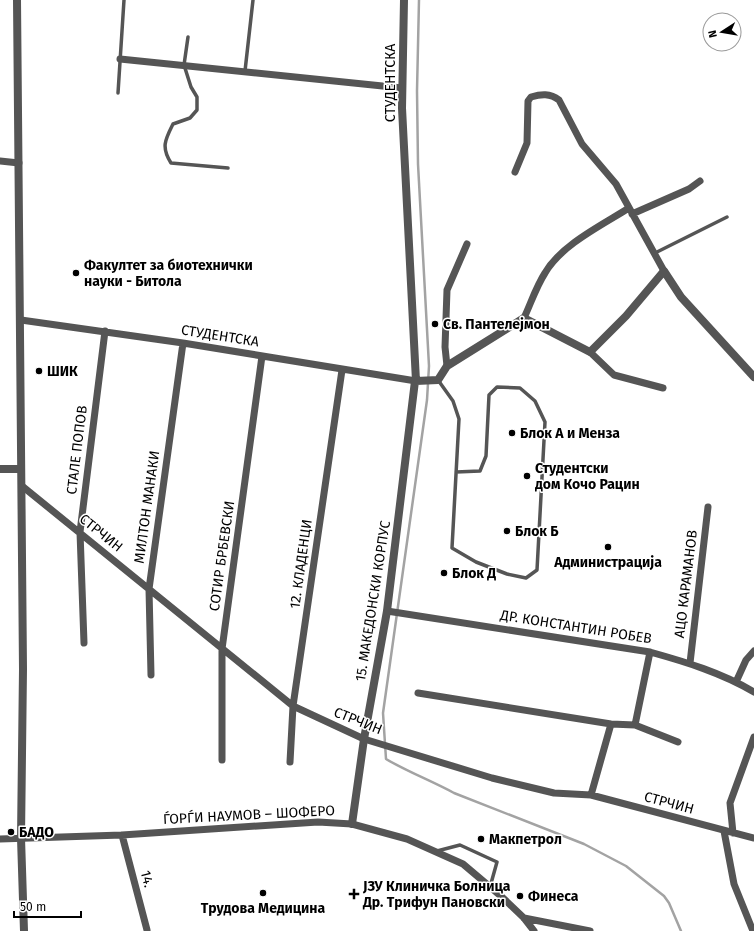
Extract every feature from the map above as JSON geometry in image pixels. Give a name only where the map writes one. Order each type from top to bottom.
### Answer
[{"type":"street","points":[[17,0],[22,486],[21,838],[24,931]]},
{"type":"street","name":"СТУДЕНТСКА","points":[[20,320],[183,343],[416,381],[402,88],[404,0]]},
{"type":"street","points":[[120,59],[402,88]]},
{"type":"street","points":[[515,172],[527,143],[528,101],[531,97],[535,96],[553,95],[559,100],[582,144],[616,184],[664,271],[681,297],[754,377]]},
{"type":"street","points":[[0,160],[19,163]]},
{"type":"street","points":[[416,381],[438,380],[447,366],[524,318],[544,273],[552,262],[573,244],[631,211],[689,189],[700,181]]},
{"type":"street","points":[[447,366],[445,347],[447,290],[467,244]]},
{"type":"street","points":[[590,352],[626,316],[664,271]]},
{"type":"street","points":[[524,318],[590,352],[614,375],[663,388]]},
{"type":"street","name":"СТАЛЕ ПОПОВ","points":[[84,643],[80,532],[105,331]]},
{"type":"street","name":"МИЛТОН МАНАКИ","points":[[151,675],[148,589],[183,343]]},
{"type":"street","name":"СОТИР БРБЕВСКИ","points":[[222,760],[222,649],[262,356]]},
{"type":"street","name":"12. КЛАДЕНЦИ","points":[[290,762],[293,706],[342,370]]},
{"type":"street","name":"15. МАКЕДОНСКИ КОРПУС","points":[[352,824],[364,739],[387,611],[416,381]]},
{"type":"street","points":[[0,469],[21,469]]},
{"type":"street","name":"СТРЧИН","points":[[22,486],[293,706],[364,739],[492,778],[546,791],[591,795],[754,838]]},
{"type":"street","name":"АЦО КАРАМАНОВ","points":[[690,663],[708,507]]},
{"type":"street","name":"ДР. КОНСТАНТИН РОБЕВ","points":[[387,611],[650,652],[690,663],[736,682],[754,692]]},
{"type":"street","points":[[736,682],[746,660],[754,651]]},
{"type":"street","points":[[634,725],[650,652]]},
{"type":"street","points":[[418,693],[611,724],[634,725],[678,742]]},
{"type":"street","points":[[591,795],[611,724]]},
{"type":"street","points":[[733,833],[730,803],[754,737]]},
{"type":"street","name":"ЃОРЃИ НАУМОВ – ШОФЕРО","points":[[21,838],[122,835],[318,822],[352,824],[407,839],[463,864],[524,918],[530,929]]},
{"type":"street","points":[[724,831],[734,884],[753,931]]},
{"type":"street","name":"14.","points":[[122,835],[147,930]]},
{"type":"street","points":[[0,838],[21,838]]},
{"type":"street","points":[[524,918],[590,931]]},
{"type":"lane","points":[[118,93],[124,0]]},
{"type":"lane","points":[[245,72],[253,0]]},
{"type":"lane","points":[[188,37],[184,65],[197,97],[198,110],[190,118],[173,124],[164,141],[167,156],[171,163],[228,168]]},
{"type":"lane","points":[[655,253],[726,218]]},
{"type":"lane","points":[[438,380],[453,401],[459,419],[456,472],[452,548],[476,562],[507,574],[526,578],[537,570],[545,422],[535,401],[520,388],[497,386],[489,395],[486,456],[480,471],[456,472]]},
{"type":"lane","points":[[434,852],[460,844],[497,862],[490,887]]},
{"type":"waterway","points":[[419,0],[417,91],[418,164],[429,366],[427,400],[383,713],[386,759],[454,793],[584,844],[626,866],[664,896],[669,903],[681,931]]},
{"type":"place","name":"Факултет за биотехнички науки - Битола","points":[[76,273]]},
{"type":"place","name":"Св. Пантелејмон","points":[[435,324]]},
{"type":"place","name":"ШИК","points":[[39,371]]},
{"type":"place","name":"Блок А и Менза","points":[[512,433]]},
{"type":"place","name":"Студентски дом Кочо Рацин","points":[[527,476]]},
{"type":"place","name":"Блок Б","points":[[507,531]]},
{"type":"place","name":"Администрација","points":[[608,547]]},
{"type":"place","name":"Блок Д","points":[[444,573]]},
{"type":"place","name":"БАДО","points":[[11,832]]},
{"type":"place","name":"Макпетрол","points":[[481,839]]},
{"type":"place","name":"Трудова Медицина","points":[[263,893]]},
{"type":"place","name":"ЈЗУ Клиничка Болница Др. Трифун Пановски","points":[[354,894]]},
{"type":"place","name":"Финеса","points":[[520,896]]}]
